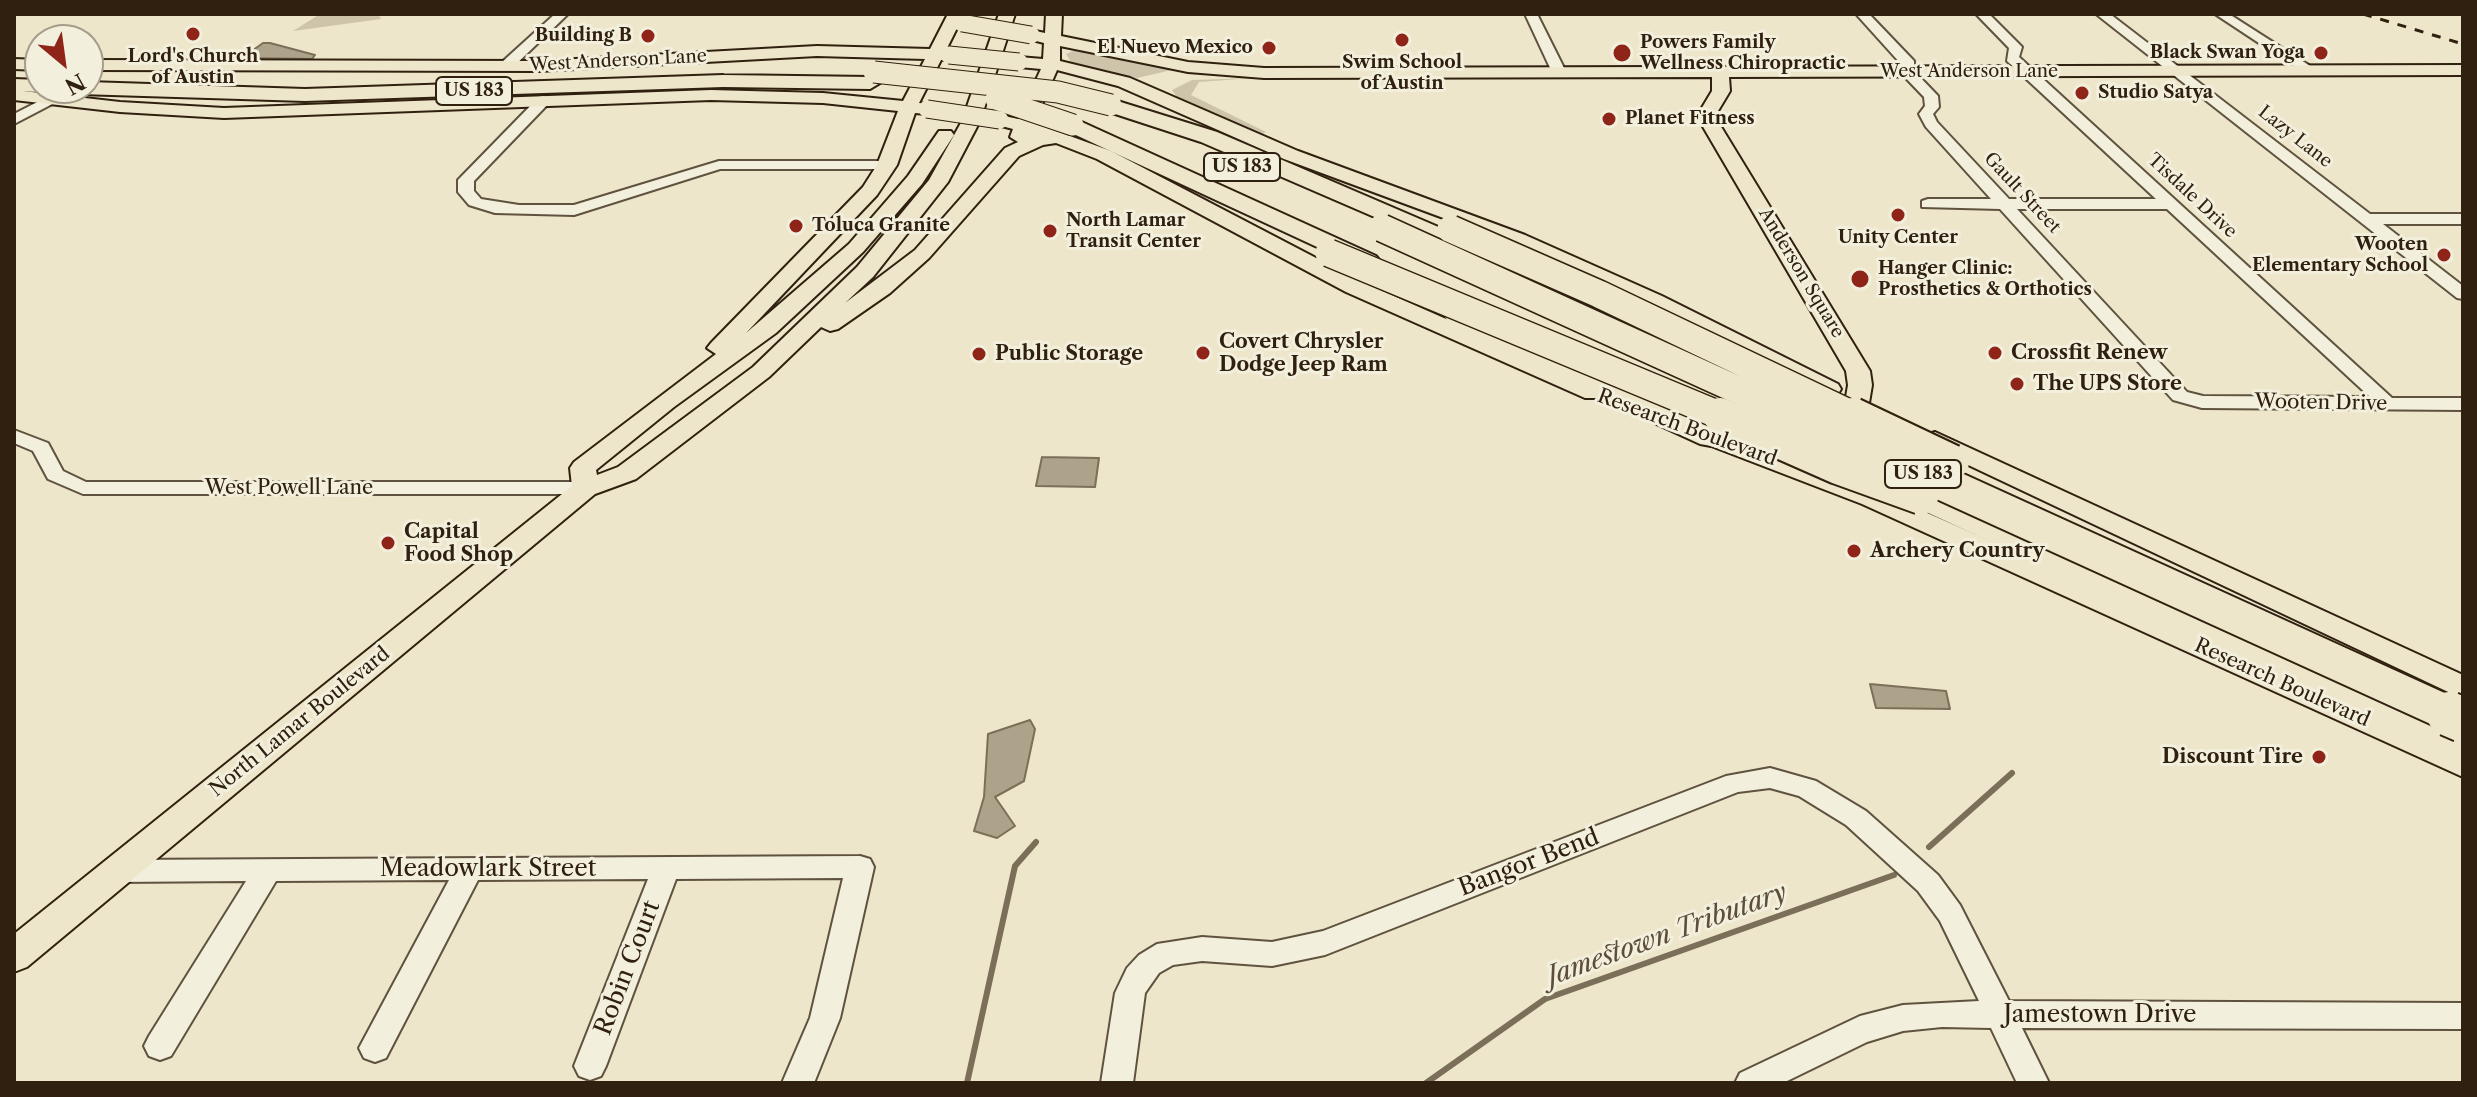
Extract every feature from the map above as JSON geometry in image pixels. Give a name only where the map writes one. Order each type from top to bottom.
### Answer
[{"type":"highway","name":"US 183","points":[[104,77],[305,95],[723,81],[871,68]]},
{"type":"highway","name":"US 183","points":[[104,76],[311,83],[871,68],[1081,122],[1124,134],[1371,233],[2463,720]]},
{"type":"highway","points":[[1003,102],[1081,122],[1209,137],[1470,251],[1805,377]]},
{"type":"highway","points":[[1081,122],[1345,249],[1505,342],[1711,437]]},
{"type":"highway","points":[[1236,132],[1298,165],[1599,294],[2160,561],[2402,680],[2463,720]]},
{"type":"highway","points":[[1104,155],[1136,165],[1329,253],[1838,467],[1921,497]]},
{"type":"highway","name":"US 183","points":[[1371,233],[1921,497],[2463,746]]},
{"type":"main road","name":"North Lamar Boulevard","points":[[586,488],[583,468],[665,402],[785,314],[890,211],[934,153],[953,119],[992,14]]},
{"type":"main road","name":"North Lamar Boulevard","points":[[14,956],[586,488],[627,473],[761,372],[865,272],[938,182],[971,121],[1007,14]]},
{"type":"main road","points":[[665,402],[870,191],[918,107],[955,21]]},
{"type":"main road","points":[[871,68],[955,21],[1053,40],[1070,48],[1092,47],[1188,67],[1264,73]]},
{"type":"main road","points":[[761,372],[906,268],[936,239],[1012,152],[1025,126],[1053,40],[1065,35],[1213,65],[1283,71],[1673,72],[1705,80],[1718,90],[1804,72]]},
{"type":"main road","name":"West Anderson Lane","points":[[104,75],[506,66],[871,68],[895,51],[1019,62],[1053,40]]},
{"type":"main road","points":[[1053,40],[1124,82],[1236,132],[1518,239],[1654,301],[1857,403],[2463,688]]},
{"type":"main road","points":[[850,100],[890,88],[903,63],[895,51]]},
{"type":"main road","points":[[1124,82],[1153,78],[1188,67],[1213,65]]},
{"type":"main road","points":[[1180,107],[1164,88],[1179,79],[1283,71]]},
{"type":"main road","name":"West Anderson Lane","points":[[1718,90],[1804,72],[2461,71]]},
{"type":"main road","name":"Anderson Square","points":[[1718,90],[1709,111],[1711,125],[1858,371],[1860,385],[1857,403]]},
{"type":"main road","points":[[1081,122],[1053,123],[1101,96],[1128,91],[1160,98]]},
{"type":"main road","name":"West Anderson Lane","points":[[104,104],[224,113],[711,95],[850,100],[918,107]]},
{"type":"main road","name":"Research Boulevard","points":[[918,107],[1003,102],[1025,126],[1081,122],[1104,155],[1354,287],[1541,372],[1885,504],[2463,765]]},
{"type":"main road","points":[[1012,152],[1081,122]]},
{"type":"main road","points":[[1812,474],[1847,424],[1857,403]]},
{"type":"street","points":[[506,66],[562,14]]},
{"type":"street","points":[[1531,14],[1559,72]]},
{"type":"street","name":"Gault Street","points":[[1862,14],[1909,64],[1907,72],[1931,96],[1934,102],[1926,114],[1931,124],[2180,396]]},
{"type":"street","name":"Tisdale Drive","points":[[1982,14],[2016,47],[2012,58],[2388,404]]},
{"type":"street","name":"Lazy Lane","points":[[2102,14],[2463,294]]},
{"type":"street","points":[[2221,14],[2311,71]]},
{"type":"street","points":[[544,100],[466,180],[466,192],[475,202],[519,210],[574,210],[719,165],[887,165]]},
{"type":"street","points":[[14,120],[32,104]]},
{"type":"street","points":[[1928,204],[2171,204]]},
{"type":"street","points":[[2369,219],[2463,219]]},
{"type":"street","name":"Wooten Drive","points":[[2180,396],[2202,402],[2463,404]]},
{"type":"street","name":"West Powell Lane","points":[[14,436],[41,447],[55,475],[83,488],[586,488]]},
{"type":"street","name":"Bangor Bend","points":[[1117,1083],[1130,993],[1149,964],[1167,953],[1202,949],[1272,954],[1325,943],[1717,790],[1753,779],[1770,778],[1807,788],[1856,818],[1928,883],[1950,913],[1968,947],[2033,1083]]},
{"type":"street","name":"Meadowlark Street","points":[[116,871],[860,867],[825,1018],[798,1083]]},
{"type":"street","points":[[160,1046],[269,868]]},
{"type":"street","name":"Robin Court","points":[[590,1066],[666,869]]},
{"type":"street","points":[[375,1048],[469,870]]},
{"type":"street","name":"Jamestown Drive","points":[[1751,1083],[1860,1030],[1903,1018],[2002,1014],[2463,1016]]},
{"type":"shaded area","points":[[320,14],[378,14],[381,19],[293,31]]},
{"type":"shaded area","points":[[263,43],[315,55],[312,59],[242,58]]},
{"type":"shaded area","points":[[1078,49],[1176,69],[1137,78],[1071,62],[1066,54]]},
{"type":"shaded area","points":[[1253,78],[1199,82],[1191,95],[1266,132],[1260,135],[1177,97],[1172,90],[1192,80]]},
{"type":"shaded area","points":[[1042,457],[1099,458],[1095,487],[1036,486]]},
{"type":"shaded area","points":[[1870,684],[1946,691],[1950,709],[1876,708]]},
{"type":"shaded area","points":[[1030,720],[1035,729],[1024,781],[995,797],[1015,826],[997,838],[974,831],[984,797],[988,734]]},
{"type":"waterway","name":"Jamestown Tributary","points":[[1929,847],[2012,773]]},
{"type":"waterway","points":[[967,1083],[1015,866],[1036,842]]},
{"type":"waterway","name":"Jamestown Tributary","points":[[1426,1083],[1545,999],[1894,875]]},
{"type":"railway","points":[[2363,14],[2463,44]]},
{"type":"place","name":"Lord's Church of Austin","points":[[193,34]]},
{"type":"place","name":"Building B","points":[[648,36]]},
{"type":"place","name":"Swim School of Austin","points":[[1402,40]]},
{"type":"place","name":"El Nuevo Mexico","points":[[1269,48]]},
{"type":"place","name":"Powers Family Wellness Chiropractic","points":[[1622,53]]},
{"type":"place","name":"Black Swan Yoga","points":[[2321,53]]},
{"type":"place","name":"Studio Satya","points":[[2082,93]]},
{"type":"place","name":"Planet Fitness","points":[[1609,119]]},
{"type":"place","name":"Unity Center","points":[[1898,215]]},
{"type":"place","name":"Toluca Granite","points":[[796,226]]},
{"type":"place","name":"North Lamar Transit Center","points":[[1050,231]]},
{"type":"place","name":"Wooten Elementary School","points":[[2444,255]]},
{"type":"place","name":"Hanger Clinic: Prosthetics & Orthotics","points":[[1860,279]]},
{"type":"place","name":"Covert Chrysler Dodge Jeep Ram","points":[[1203,353]]},
{"type":"place","name":"Crossfit Renew","points":[[1995,353]]},
{"type":"place","name":"Public Storage","points":[[979,354]]},
{"type":"place","name":"The UPS Store","points":[[2017,384]]},
{"type":"place","name":"Capital Food Shop","points":[[388,543]]},
{"type":"place","name":"Archery Country","points":[[1854,551]]},
{"type":"place","name":"Discount Tire","points":[[2319,757]]}]
